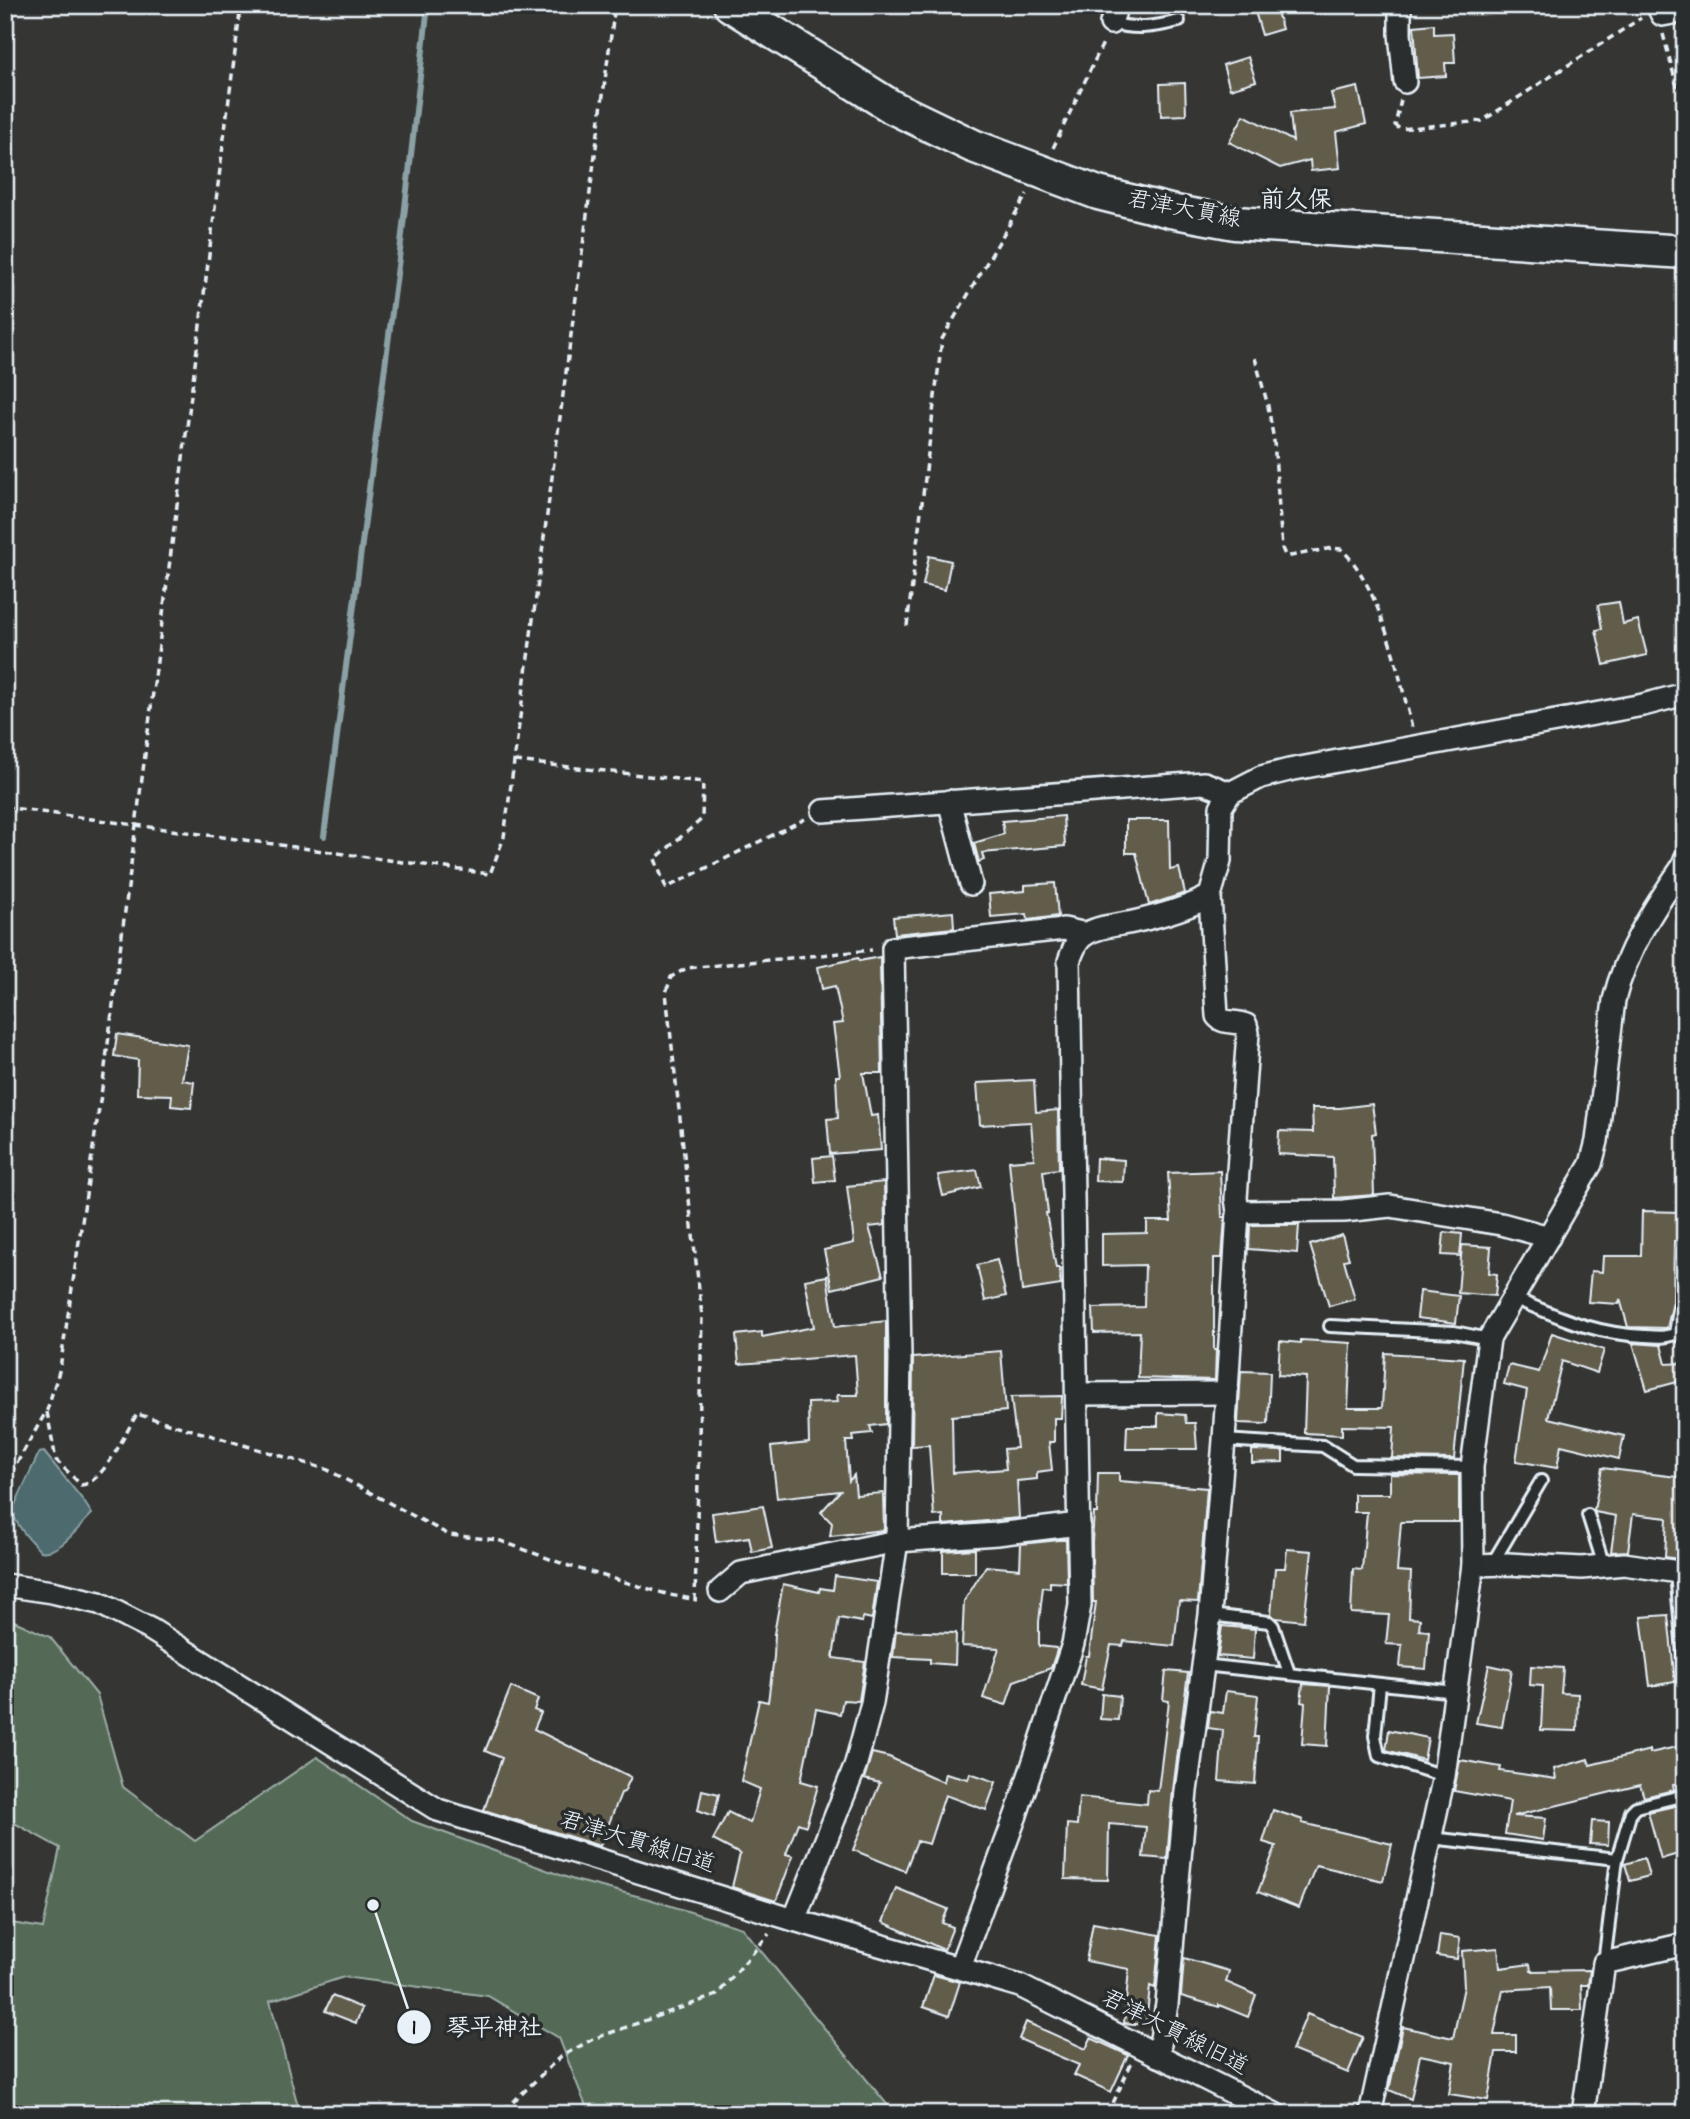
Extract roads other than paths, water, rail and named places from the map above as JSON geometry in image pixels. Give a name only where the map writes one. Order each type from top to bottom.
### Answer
[{"type":"main road","name":"君津大貫線","points":[[730,5],[892,107],[973,146],[1110,196],[1235,223],[1685,251]]},
{"type":"street","points":[[1400,5],[1405,82]]},
{"type":"street","points":[[1659,9],[1685,11]]},
{"type":"street","points":[[1149,2051],[1167,2004],[1186,1791],[1210,1615],[1238,1212],[1236,1198],[1248,1033],[1243,1023],[1221,1021],[1217,1016],[1210,896],[1220,861],[1221,807],[1230,793],[1261,777],[1289,770],[1643,705],[1685,694]]},
{"type":"street","points":[[823,811],[1204,783],[1230,793]]},
{"type":"street","points":[[949,801],[971,884]]},
{"type":"street","points":[[1370,2114],[1432,1838],[1456,1692],[1483,1565],[1472,1467],[1489,1339],[1591,1164],[1597,1141],[1614,1000],[1619,982],[1630,952],[1685,859]]},
{"type":"street","points":[[960,1967],[1016,1815],[1073,1644],[1080,1605],[1069,961],[1078,940],[1086,934],[1190,906],[1210,896]]},
{"type":"street","points":[[794,1920],[855,1767],[872,1703],[897,1541],[900,1359],[892,948],[1064,929],[1086,934]]},
{"type":"street","points":[[1238,1212],[1344,1211],[1390,1206],[1501,1224],[1549,1237]]},
{"type":"street","points":[[1681,1331],[1685,1307]]},
{"type":"street","points":[[1077,1394],[1226,1393]]},
{"type":"street","points":[[720,1591],[741,1573],[897,1541],[997,1534],[1079,1524]]},
{"type":"street","points":[[1483,1565],[1582,1568],[1624,1563],[1680,1573]]},
{"type":"street","name":"君津大貫線旧道","points":[[5,1585],[99,1603],[150,1629],[438,1810],[794,1920],[1020,1986],[1275,2114]]},
{"type":"street","points":[[1583,2114],[1604,1963],[1685,1944]]},
{"type":"lane","points":[[1114,14],[1125,27],[1148,28],[1179,21]]},
{"type":"lane","points":[[1513,1298],[1578,1325],[1614,1335],[1670,1338],[1681,1331]]},
{"type":"lane","points":[[1330,1325],[1454,1332],[1489,1339]]},
{"type":"lane","points":[[1224,1440],[1323,1446],[1353,1465],[1472,1467]]},
{"type":"lane","points":[[1483,1565],[1541,1481]]},
{"type":"lane","points":[[1588,1515],[1604,1566]]},
{"type":"lane","points":[[1680,1573],[1685,1674]]},
{"type":"lane","points":[[1210,1615],[1269,1622],[1273,1626],[1289,1673]]},
{"type":"lane","points":[[1203,1665],[1456,1692]]},
{"type":"lane","points":[[1380,1684],[1375,1736],[1379,1756],[1444,1776]]},
{"type":"lane","points":[[1604,1963],[1617,1859],[1631,1812],[1636,1807],[1685,1795]]},
{"type":"lane","points":[[1432,1838],[1617,1859]]},
{"type":"water","points":[[44,1452],[92,1514],[55,1549],[40,1551],[20,1528],[12,1511],[39,1453]]},
{"type":"waterway","points":[[324,836],[401,243],[428,5]]},
{"type":"place","name":"琴平神社","points":[[373,1905]]},
{"type":"district","name":"前久保","points":[[1296,202]]}]
